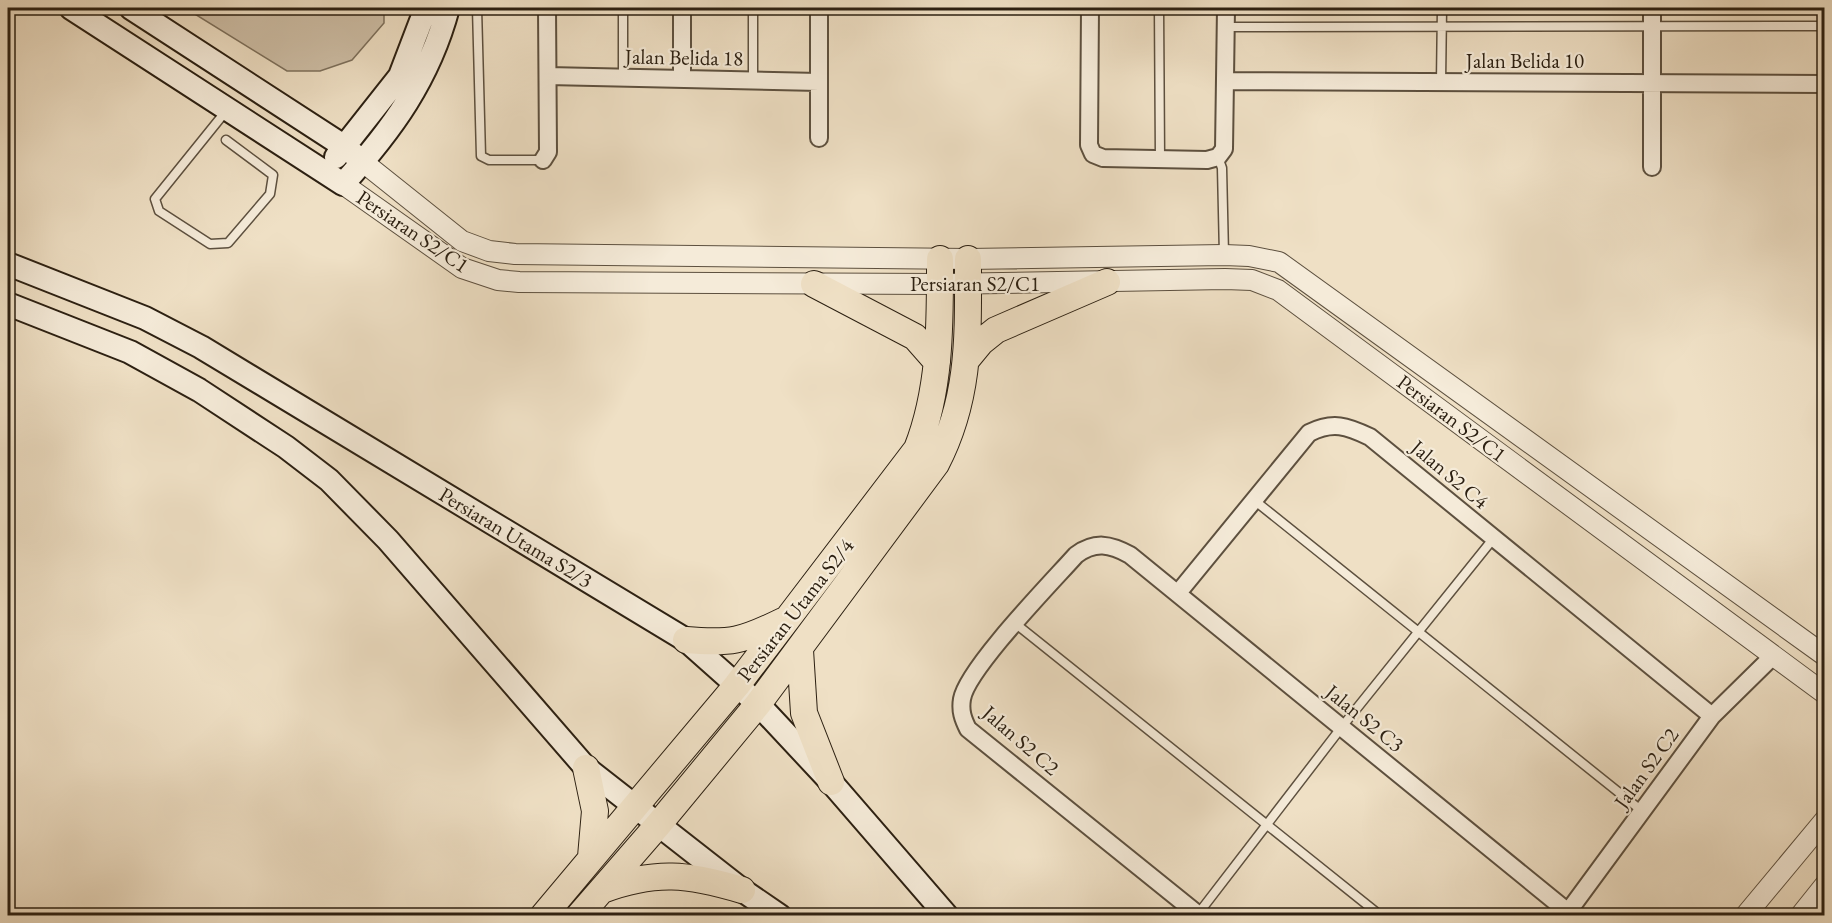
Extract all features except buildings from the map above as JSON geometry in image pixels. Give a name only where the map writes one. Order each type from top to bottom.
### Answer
[{"type":"main road","name":"Persiaran S2/C1","points":[[71,8],[343,184]]},
{"type":"main road","points":[[131,8],[345,147],[363,162]]},
{"type":"main road","points":[[323,171],[345,147],[400,76],[426,8]]},
{"type":"main road","points":[[343,184],[363,162],[418,88],[436,51],[448,8]]},
{"type":"main road","name":"Persiaran Utama S2/3","points":[[8,264],[145,318],[201,347],[686,640],[758,704],[831,782],[947,915]]},
{"type":"main road","name":"Persiaran Utama S2/4","points":[[543,915],[737,685],[917,449],[933,401],[937,362],[940,271]]},
{"type":"main road","name":"Persiaran Utama S2/4","points":[[579,915],[658,825],[758,704],[936,464],[948,441],[961,400],[967,359],[968,271]]},
{"type":"main road","points":[[967,359],[981,342],[996,330],[1107,282]]},
{"type":"main road","points":[[814,284],[915,336],[937,362]]},
{"type":"main road","points":[[8,304],[69,326],[140,357],[199,390],[286,447],[329,480],[388,540],[586,768],[741,890],[780,915]]},
{"type":"main road","points":[[686,640],[730,642],[747,639],[791,617]]},
{"type":"main road","points":[[800,650],[804,713],[831,782]]},
{"type":"main road","points":[[586,768],[595,811],[591,857]]},
{"type":"main road","points":[[598,891],[631,879],[666,875],[702,879],[741,890]]},
{"type":"street","points":[[543,160],[548,152],[547,8]]},
{"type":"street","points":[[682,8],[682,79]]},
{"type":"street","points":[[819,8],[819,138]]},
{"type":"street","points":[[1090,8],[1089,145],[1093,154],[1103,158],[1207,160],[1218,157],[1224,149],[1226,8]]},
{"type":"street","points":[[1652,8],[1652,166]]},
{"type":"street","name":"Jalan Belida 18","points":[[548,76],[819,82]]},
{"type":"street","name":"Jalan Belida 10","points":[[1225,81],[1824,84]]},
{"type":"street","name":"Persiaran S2/C1","points":[[363,162],[453,235],[489,251],[515,254],[940,271],[1224,255],[1249,256],[1279,262],[1824,655]]},
{"type":"street","name":"Persiaran S2/C1","points":[[343,184],[448,260],[462,268],[498,279],[561,283],[814,284],[940,271]]},
{"type":"street","points":[[1224,255],[1225,279]]},
{"type":"street","name":"Persiaran S2/C1","points":[[968,271],[1107,282],[1252,279],[1278,290],[1824,693]]},
{"type":"street","name":"Jalan S2 C4","points":[[1178,593],[1309,433],[1325,425],[1345,425],[1370,437],[1712,716]]},
{"type":"street","name":"Jalan S2 C2","points":[[1130,555],[1104,544],[1088,546],[1076,555],[976,669],[962,697],[961,715],[968,729],[1199,915]]},
{"type":"street","name":"Jalan S2 C3","points":[[1130,555],[1569,914]]},
{"type":"street","name":"Jalan S2 C2","points":[[1569,914],[1712,716],[1773,656]]},
{"type":"street","points":[[1745,915],[1824,821]]},
{"type":"street","points":[[1800,915],[1824,886]]},
{"type":"lane","points":[[477,8],[482,156],[489,160],[543,160]]},
{"type":"lane","points":[[623,8],[624,78]]},
{"type":"lane","points":[[753,8],[753,81]]},
{"type":"lane","points":[[1159,8],[1160,159]]},
{"type":"lane","points":[[1441,83],[1442,8]]},
{"type":"lane","points":[[1226,27],[1824,26]]},
{"type":"lane","points":[[226,140],[273,175],[270,194],[228,243],[210,244],[159,211],[155,199],[228,108]]},
{"type":"lane","points":[[1218,157],[1222,168],[1224,255]]},
{"type":"lane","points":[[1254,500],[1642,811]]},
{"type":"lane","points":[[1199,915],[1341,728],[1493,539]]},
{"type":"lane","points":[[1016,624],[1381,915]]},
{"type":"shaded area","points":[[185,8],[384,8],[384,23],[352,60],[320,71],[287,71]]}]
